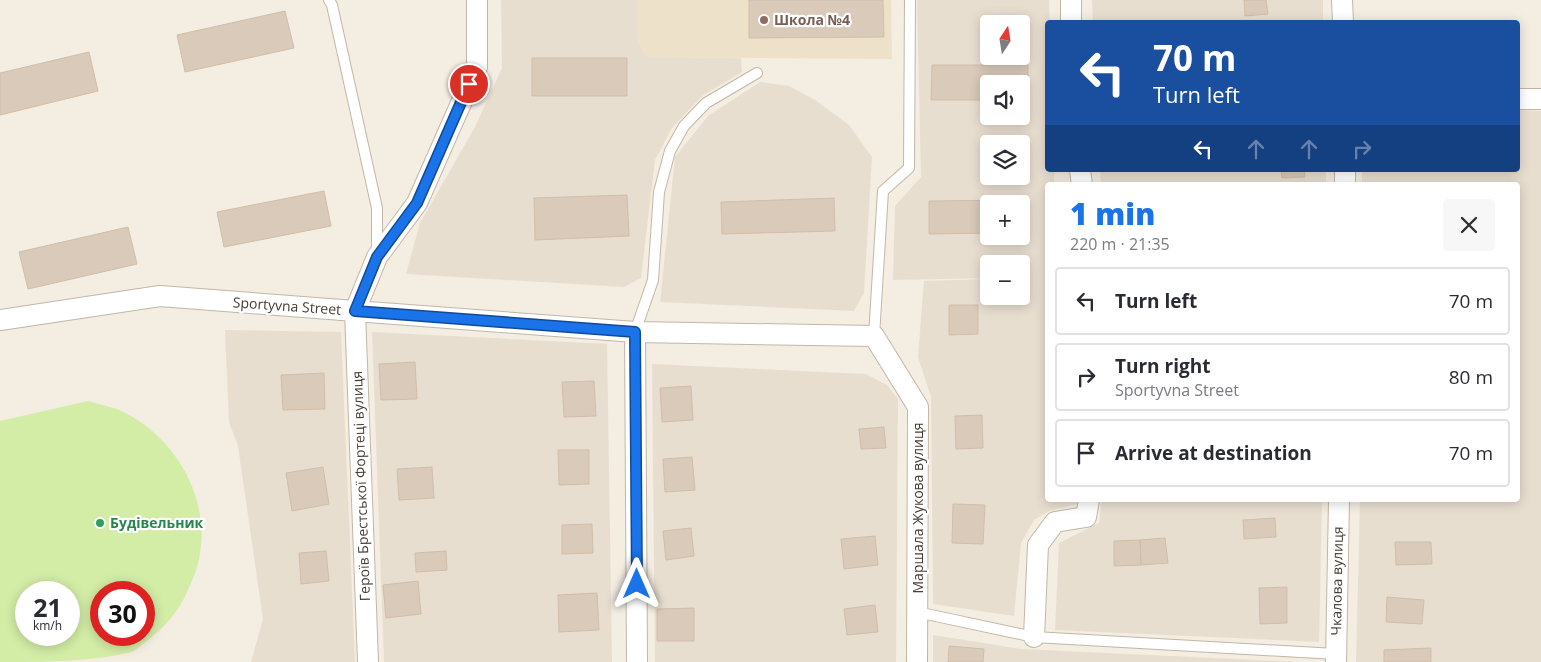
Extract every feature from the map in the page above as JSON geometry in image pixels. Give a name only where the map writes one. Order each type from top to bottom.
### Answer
[{"type":"street","name":"Sportyvna Street","points":[[0,320],[160,296],[355,311],[377,257],[417,203],[476,67],[478,0]]},
{"type":"street","points":[[1071,0],[1072,20]]},
{"type":"street","points":[[1342,0],[1343,20]]},
{"type":"street","points":[[1520,99],[1541,100]]},
{"type":"street","points":[[355,311],[635,332],[874,336]]},
{"type":"street","name":"Героїв Брестської Фортеці вулиця","points":[[355,311],[368,662]]},
{"type":"street","points":[[635,332],[637,662]]},
{"type":"street","name":"Маршала Жукова вулиця","points":[[874,336],[918,408],[917,662]]},
{"type":"street","points":[[1034,637],[1038,545],[1055,522],[1086,517],[1089,502]]},
{"type":"street","name":"Чкалова вулиця","points":[[1336,658],[1339,502]]},
{"type":"lane","points":[[329,0],[332,5],[377,208],[377,257]]},
{"type":"lane","points":[[874,336],[883,191],[908,168],[910,0]]},
{"type":"lane","points":[[635,332],[653,280],[659,192],[670,151],[684,126],[706,104],[757,73]]},
{"type":"lane","points":[[917,612],[1034,637],[1336,658]]},
{"type":"shaded area","points":[[501,0],[637,0],[646,57],[741,58],[742,72],[702,96],[672,128],[655,160],[641,278],[624,287],[406,274],[420,223],[475,127],[502,68]]},
{"type":"shaded area","name":"Школа №4","points":[[637,0],[891,0],[892,59],[646,57],[637,39]]},
{"type":"shaded area","points":[[917,0],[1049,0],[1050,20],[1045,20],[1045,172],[1054,172],[1054,182],[1045,182],[1045,502],[1078,502],[1077,504],[1049,511],[1034,520],[1021,543],[1014,616],[933,604],[931,397],[918,357],[924,281],[980,279],[980,305],[1030,305],[1030,255],[980,255],[980,278],[893,280],[895,206],[921,177]]},
{"type":"shaded area","points":[[1092,0],[1323,0],[1323,20],[1093,20]]},
{"type":"shaded area","points":[[760,82],[789,86],[815,100],[849,125],[872,157],[864,293],[854,311],[660,302],[675,157],[708,116]]},
{"type":"shaded area","points":[[1520,110],[1541,111],[1541,662],[1356,662],[1360,502],[1520,502],[1520,182],[1362,182],[1362,172],[1520,172]]},
{"type":"shaded area","points":[[1100,172],[1326,172],[1326,182],[1101,182]]},
{"type":"shaded area","points":[[225,330],[341,332],[355,662],[251,662],[263,619],[238,446],[229,422]]},
{"type":"shaded area","points":[[372,332],[607,344],[612,662],[384,662]]},
{"type":"shaded area","points":[[652,364],[866,374],[887,385],[898,399],[896,662],[655,662]]},
{"type":"shaded area","points":[[1102,502],[1322,502],[1319,642],[1055,630],[1059,543],[1099,523]]},
{"type":"shaded area","points":[[933,635],[1021,649],[1300,662],[933,662]]},
{"type":"green space","name":"Будівельник","points":[[88,401],[117,409],[136,419],[170,449],[192,487],[199,508],[202,531],[198,563],[187,592],[175,613],[155,634],[155,581],[90,581],[90,646],[140,646],[131,652],[83,660],[0,662],[0,421]]},
{"type":"building","points":[[749,0],[883,0],[884,37],[749,38]]},
{"type":"building","points":[[1244,0],[1266,0],[1268,14],[1245,16]]},
{"type":"building","points":[[285,11],[294,48],[185,72],[177,35]]},
{"type":"building","points":[[89,52],[98,91],[0,115],[0,73]]},
{"type":"building","points":[[532,58],[627,58],[627,96],[532,96]]},
{"type":"building","points":[[932,65],[1028,65],[1028,75],[980,75],[980,100],[931,100]]},
{"type":"building","points":[[1281,172],[1304,172],[1305,177],[1282,178]]},
{"type":"building","points":[[324,191],[331,226],[224,247],[217,212]]},
{"type":"building","points":[[627,195],[629,236],[535,240],[534,198]]},
{"type":"building","points":[[834,198],[835,231],[722,234],[721,202]]},
{"type":"building","points":[[980,200],[980,233],[929,234],[929,201]]},
{"type":"building","points":[[128,227],[137,264],[28,289],[19,252]]},
{"type":"building","points":[[949,305],[978,305],[978,334],[949,335]]},
{"type":"building","points":[[415,362],[417,399],[381,400],[379,364]]},
{"type":"building","points":[[324,373],[325,409],[283,410],[281,375]]},
{"type":"building","points":[[594,381],[596,416],[564,417],[562,382]]},
{"type":"building","points":[[691,386],[693,420],[662,422],[660,388]]},
{"type":"building","points":[[982,415],[983,448],[956,449],[955,416]]},
{"type":"building","points":[[884,427],[886,448],[861,449],[859,429]]},
{"type":"building","points":[[558,450],[589,450],[589,484],[559,485]]},
{"type":"building","points":[[692,457],[695,490],[665,492],[663,459]]},
{"type":"building","points":[[323,467],[329,504],[292,511],[286,473]]},
{"type":"building","points":[[432,467],[434,498],[399,500],[397,469]]},
{"type":"building","points":[[953,504],[985,505],[983,544],[952,543]]},
{"type":"building","points":[[1275,518],[1276,537],[1244,539],[1243,520]]},
{"type":"building","points":[[592,524],[593,553],[562,554],[562,525]]},
{"type":"building","points":[[691,528],[694,556],[666,560],[663,531]]},
{"type":"building","points":[[875,536],[878,565],[844,569],[841,539]]},
{"type":"building","points":[[1165,538],[1168,563],[1141,565],[1140,540]]},
{"type":"building","points":[[1140,540],[1141,565],[1114,566],[1114,541]]},
{"type":"building","points":[[1395,542],[1431,542],[1432,564],[1396,565]]},
{"type":"building","points":[[326,551],[329,581],[301,584],[299,553]]},
{"type":"building","points":[[446,551],[447,570],[416,572],[415,553]]},
{"type":"building","points":[[418,581],[421,614],[386,618],[383,585]]},
{"type":"building","points":[[1287,587],[1287,623],[1260,624],[1259,588]]},
{"type":"building","points":[[597,593],[599,630],[559,632],[558,595]]},
{"type":"building","points":[[1387,597],[1424,600],[1422,624],[1386,622]]},
{"type":"building","points":[[875,605],[878,632],[847,635],[844,609]]},
{"type":"building","points":[[694,608],[694,641],[657,641],[657,609]]},
{"type":"building","points":[[949,646],[984,649],[983,662],[948,662]]},
{"type":"building","points":[[1431,648],[1431,662],[1384,662],[1384,650]]},
{"type":"place","name":"Школа №4","points":[[764,20]]},
{"type":"place","name":"Будівельник","points":[[100,523]]},
{"type":"route","points":[[469,84],[417,203],[377,257],[355,311],[635,332],[637,584]]}]
